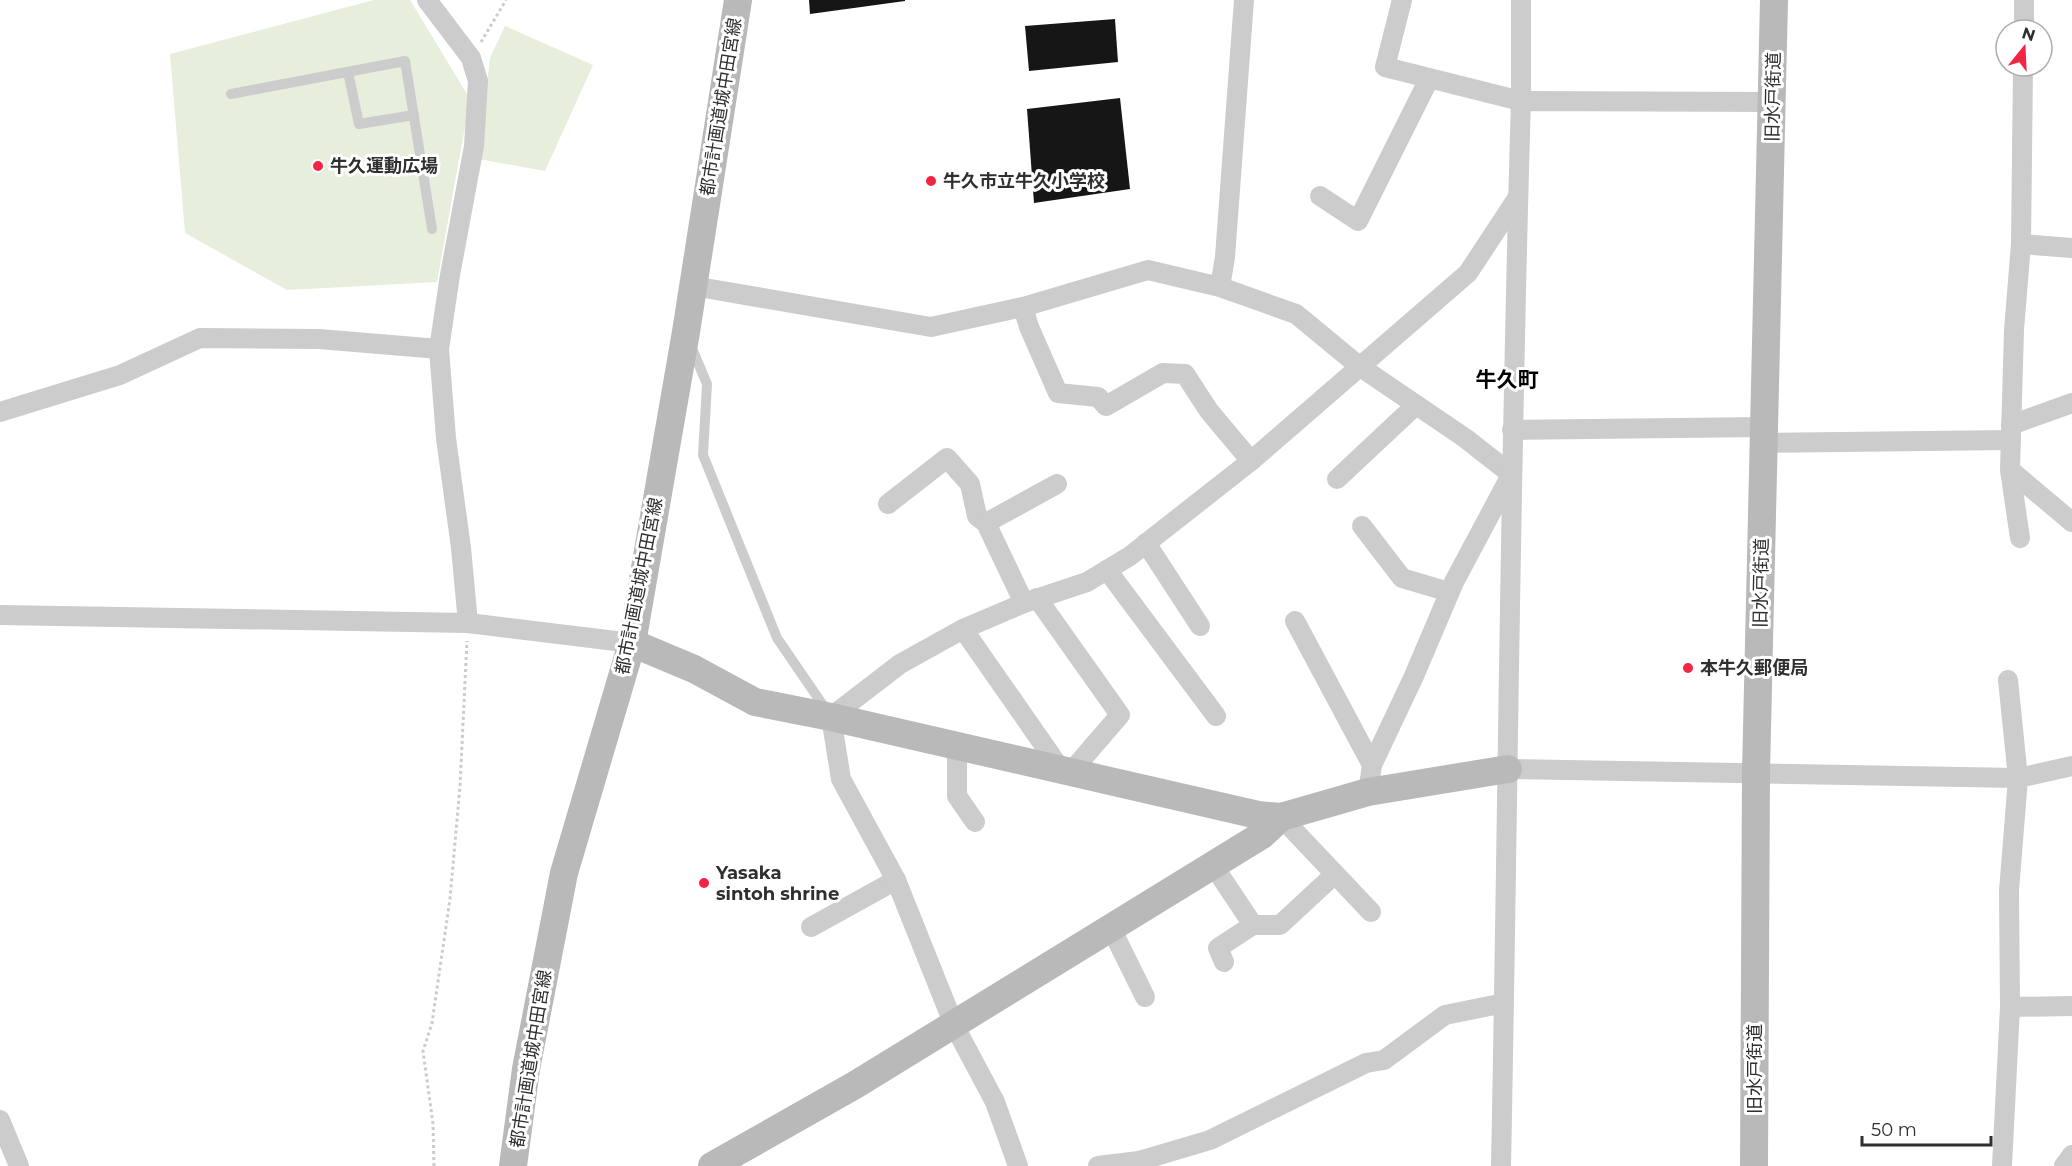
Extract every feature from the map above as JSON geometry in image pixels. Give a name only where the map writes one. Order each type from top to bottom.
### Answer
[{"type":"street","points":[[427,0],[471,58],[478,81],[474,146],[450,275],[439,350],[446,438],[468,623]]},
{"type":"street","name":"都市計画道城中田宮線","points":[[513,1166],[526,1069],[564,873],[632,642],[686,332],[738,0]]},
{"type":"street","points":[[1220,287],[1226,246],[1244,0]]},
{"type":"street","points":[[1402,0],[1385,67],[1521,101],[1773,102]]},
{"type":"street","points":[[1501,1166],[1511,474],[1521,101],[1521,0]]},
{"type":"street","name":"旧水戸街道","points":[[1754,1166],[1756,772],[1774,0]]},
{"type":"street","points":[[2024,0],[2024,18]]},
{"type":"street","points":[[2020,538],[2010,470],[2014,330],[2021,244],[2024,78]]},
{"type":"street","points":[[1320,196],[1358,220],[1429,79]]},
{"type":"street","points":[[831,717],[900,664],[963,629],[1030,600],[1087,582],[1146,543],[1251,461],[1468,273],[1518,197]]},
{"type":"street","points":[[2021,244],[2072,248]]},
{"type":"street","points":[[693,286],[931,327],[1023,307],[1148,270],[1220,287],[1296,314],[1359,366],[1465,438],[1511,474]]},
{"type":"street","points":[[1023,307],[1029,327],[1058,393],[1098,397],[1106,406],[1163,374],[1185,374],[1209,411],[1251,461]]},
{"type":"street","points":[[0,412],[120,375],[200,338],[319,339],[439,350]]},
{"type":"street","points":[[1512,430],[1765,435],[2011,433],[2072,403]]},
{"type":"street","points":[[1337,479],[1416,405]]},
{"type":"street","points":[[888,504],[947,458],[970,484],[977,516],[986,523],[1030,600],[1120,715],[1066,772]]},
{"type":"street","points":[[2010,470],[2072,522]]},
{"type":"street","points":[[1370,778],[1449,592],[1511,474]]},
{"type":"street","points":[[986,523],[1057,484]]},
{"type":"street","points":[[1362,526],[1402,578],[1449,592]]},
{"type":"street","points":[[1146,543],[1200,626]]},
{"type":"street","points":[[1107,570],[1216,716]]},
{"type":"street","points":[[0,615],[468,623],[632,642],[694,669],[755,702],[831,717],[1258,815],[1281,817],[1371,912]]},
{"type":"street","points":[[1295,621],[1370,778]]},
{"type":"street","points":[[963,629],[1066,772]]},
{"type":"street","points":[[2002,1166],[2010,1007],[2009,891],[2018,778],[2008,681]]},
{"type":"street","points":[[831,717],[841,779],[896,880],[954,1025],[994,1102],[1018,1166]]},
{"type":"street","points":[[957,747],[957,796],[975,822]]},
{"type":"street","points":[[712,1166],[855,1085],[954,1025],[1262,835],[1281,817],[1370,778],[1508,769],[2018,778],[2072,766]]},
{"type":"street","points":[[1213,865],[1253,925]]},
{"type":"street","points":[[1224,962],[1218,948],[1253,925],[1280,925],[1335,874]]},
{"type":"street","points":[[812,927],[896,880]]},
{"type":"street","points":[[1111,928],[1145,997]]},
{"type":"street","points":[[1098,1166],[1139,1161],[1210,1140],[1366,1063],[1384,1060],[1445,1015],[1504,1003]]},
{"type":"street","points":[[2010,1007],[2072,1006]]},
{"type":"street","points":[[0,1120],[19,1166]]},
{"type":"street","points":[[2064,1166],[2072,1155]]},
{"type":"lane","points":[[231,94],[405,61],[432,229]]},
{"type":"lane","points":[[348,72],[359,124],[414,115]]},
{"type":"lane","points":[[686,332],[707,384],[703,455],[777,638],[831,717]]},
{"type":"path","points":[[471,58],[507,0]]},
{"type":"path","points":[[434,1166],[433,1125],[423,1051],[432,1023],[450,899],[460,786],[468,623]]},
{"type":"green space","name":"牛久運動広場","points":[[374,0],[410,0],[470,99],[437,282],[287,290],[185,233],[170,54]]},
{"type":"green space","name":"牛久運動広場","points":[[505,26],[593,65],[545,171],[478,159],[490,58]]},
{"type":"building","points":[[809,0],[905,0],[905,1],[810,14]]},
{"type":"building","points":[[1115,19],[1118,62],[1029,71],[1025,26]]},
{"type":"building","points":[[1120,98],[1130,189],[1034,203],[1027,109]]},
{"type":"place","name":"牛久運動広場","points":[[318,166]]},
{"type":"place","name":"牛久市立牛久小学校","points":[[931,181]]},
{"type":"place","name":"本牛久郵便局","points":[[1688,668]]},
{"type":"place","name":"Yasaka sintoh shrine","points":[[704,883]]},
{"type":"district","name":"牛久町","points":[[1507,379]]}]
